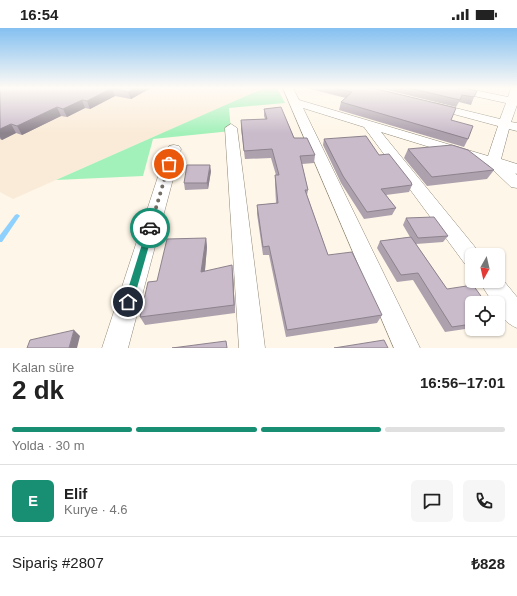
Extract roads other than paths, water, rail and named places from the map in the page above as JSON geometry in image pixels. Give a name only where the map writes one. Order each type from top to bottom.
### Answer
[{"type":"street","points":[[295,103],[407,348]]},
{"type":"street","points":[[312,103],[368,124],[517,169]]},
{"type":"street","points":[[422,103],[512,125]]},
{"type":"street","points":[[493,162],[512,125],[515,103]]},
{"type":"street","points":[[368,124],[465,249]]},
{"type":"street","points":[[231,128],[252,348]]},
{"type":"street","points":[[115,348],[174,149]]},
{"type":"street","points":[[493,162],[517,183]]},
{"type":"street","points":[[495,288],[517,316]]},
{"type":"waterway","points":[[0,240],[17,216]]}]
